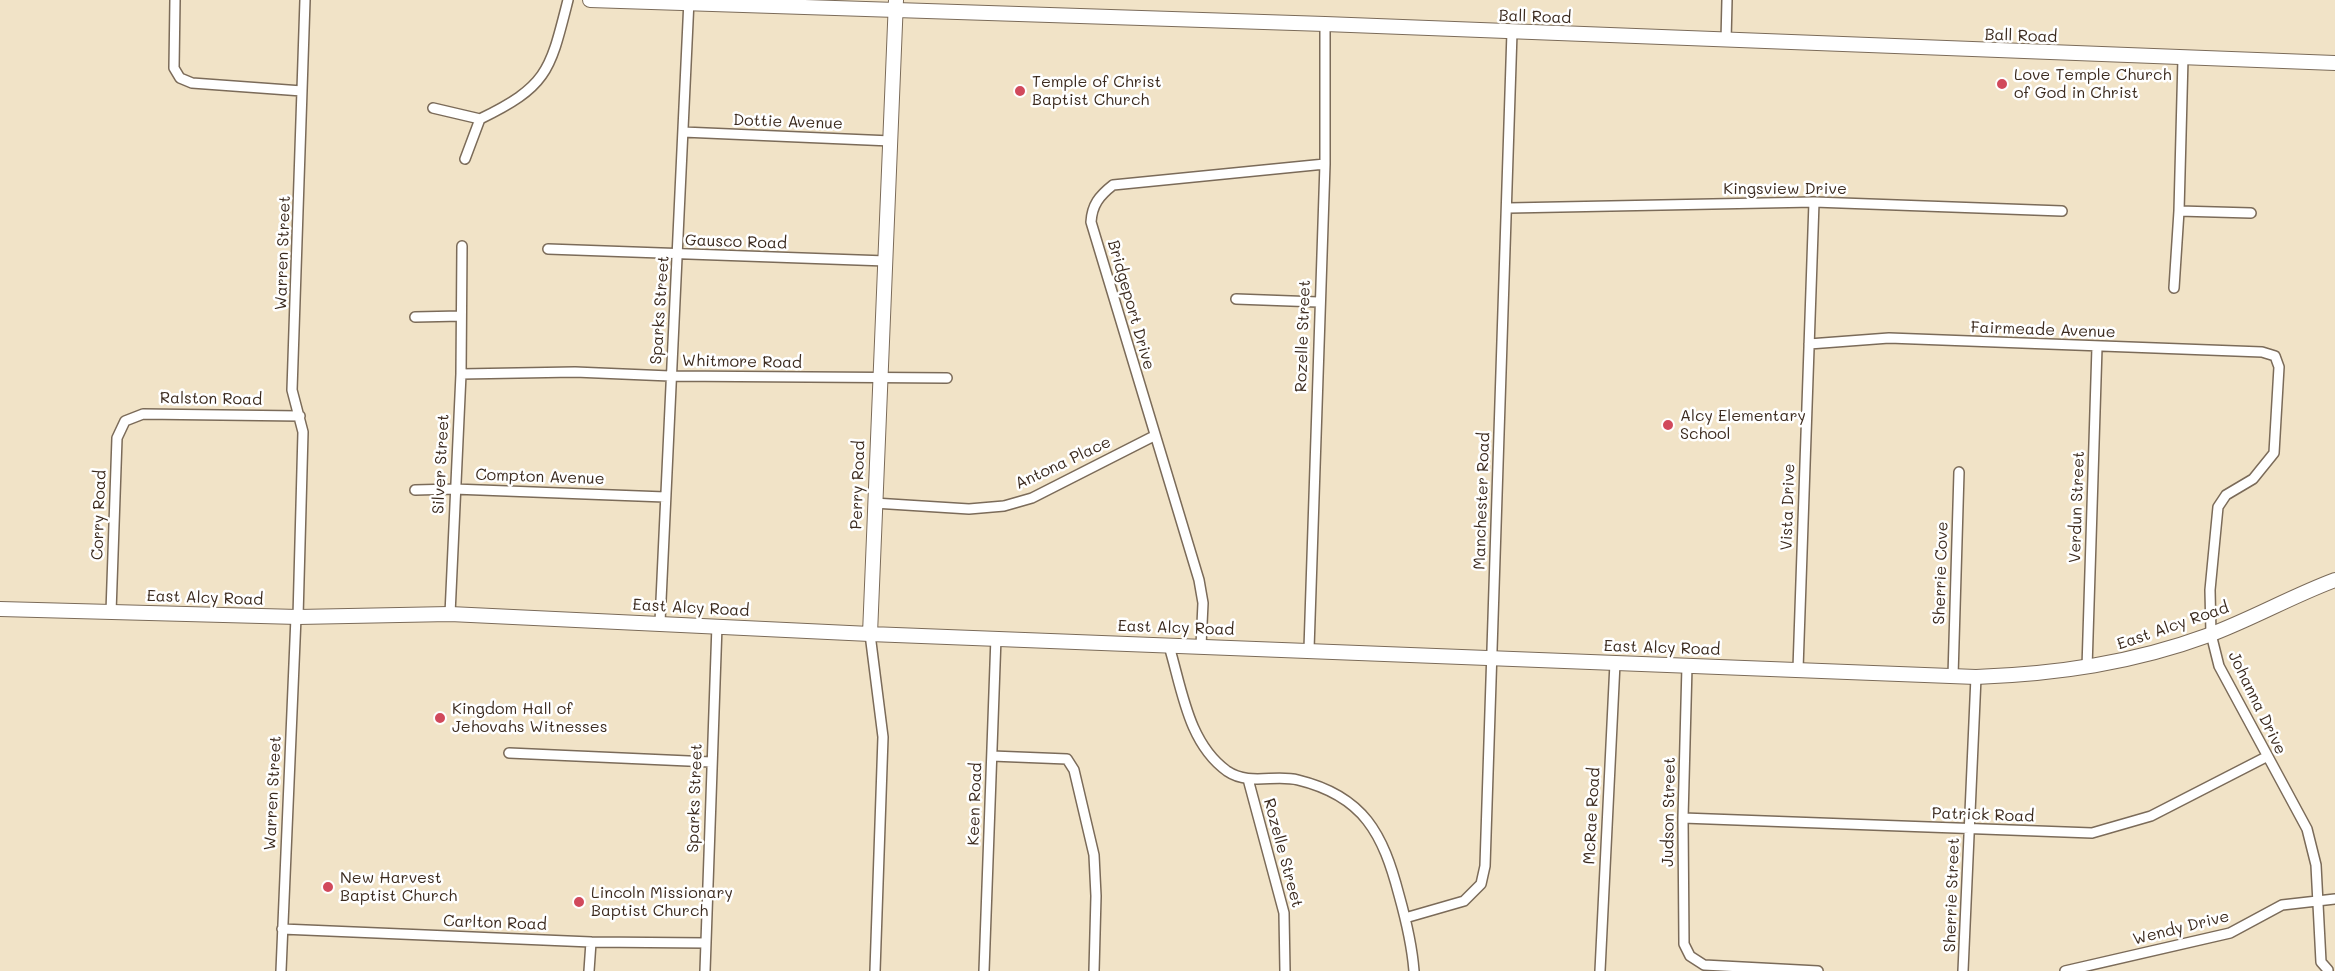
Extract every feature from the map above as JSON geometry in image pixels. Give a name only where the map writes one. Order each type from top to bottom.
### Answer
[{"type":"street","points":[[175,0],[174,68],[180,78],[192,83],[302,92]]},
{"type":"street","name":"Warren Street","points":[[281,971],[303,432],[292,390],[305,0]]},
{"type":"street","points":[[465,159],[480,119],[527,93],[543,76],[553,57],[568,0]]},
{"type":"street","name":"Ball Road","points":[[590,0],[896,6],[1726,41],[2335,63]]},
{"type":"street","points":[[1726,0],[1726,41]]},
{"type":"street","name":"Sparks Street","points":[[660,622],[664,497],[679,255],[689,2]]},
{"type":"street","name":"Perry Road","points":[[875,971],[883,737],[870,634],[878,379],[886,261],[896,6]]},
{"type":"street","name":"Rozelle Street","points":[[1309,649],[1318,302],[1325,164],[1326,24]]},
{"type":"street","name":"Manchester Road","points":[[1405,918],[1464,901],[1481,884],[1485,866],[1509,207],[1512,32]]},
{"type":"street","points":[[2174,288],[2179,212],[2183,58]]},
{"type":"street","points":[[434,108],[480,119]]},
{"type":"street","name":"Dottie Avenue","points":[[683,132],[891,141]]},
{"type":"street","name":"Bridgeport Drive","points":[[1201,646],[1203,603],[1199,580],[1091,222],[1092,209],[1101,194],[1113,186],[1325,164]]},
{"type":"street","name":"Kingsview Drive","points":[[1509,207],[1814,202],[2062,212]]},
{"type":"street","name":"Vista Drive","points":[[1798,669],[1814,202]]},
{"type":"street","points":[[2179,212],[2251,213]]},
{"type":"street","name":"Silver Street","points":[[450,614],[461,374],[462,246]]},
{"type":"street","name":"Gausco Road","points":[[549,249],[886,261]]},
{"type":"street","points":[[1236,299],[1318,302]]},
{"type":"street","points":[[415,317],[461,316]]},
{"type":"street","name":"Fairmeade Avenue","points":[[1809,344],[1889,338],[2262,352],[2276,356]]},
{"type":"street","name":"Verdun Street","points":[[2087,668],[2097,347]]},
{"type":"street","name":"Johanna Drive","points":[[2276,356],[2279,367],[2274,453],[2253,479],[2226,495],[2218,507],[2210,590],[2211,634],[2219,666],[2266,757],[2307,829],[2316,864],[2321,962],[2328,970]]},
{"type":"street","name":"Whitmore Road","points":[[461,374],[575,372],[670,376],[947,378]]},
{"type":"street","name":"Ralston Road","points":[[125,421],[142,414],[300,416]]},
{"type":"street","name":"Corry Road","points":[[111,612],[117,438],[125,421]]},
{"type":"street","name":"Antona Place","points":[[874,503],[969,509],[1005,506],[1032,498],[1154,436]]},
{"type":"street","name":"Sherrie Cove","points":[[1953,676],[1959,472]]},
{"type":"street","name":"Compton Avenue","points":[[415,490],[454,489],[664,497]]},
{"type":"street","name":"East Alcy Road","points":[[0,609],[297,617],[450,614],[660,622],[870,634],[1309,649],[1976,677],[2087,668],[2139,658],[2211,634],[2300,593],[2335,580]]},
{"type":"street","name":"Sparks Street","points":[[705,971],[717,625]]},
{"type":"street","name":"Keen Road","points":[[984,971],[996,638]]},
{"type":"street","points":[[1169,646],[1196,736],[1229,772],[1248,780],[1296,779],[1331,790],[1356,807],[1378,834],[1388,854],[1405,918],[1414,971]]},
{"type":"street","name":"McRae Road","points":[[1600,971],[1615,663]]},
{"type":"street","name":"Judson Street","points":[[1687,666],[1683,818],[1684,944],[1690,956],[1704,965],[1783,970]]},
{"type":"street","name":"Sherrie Street","points":[[1963,971],[1976,677]]},
{"type":"street","points":[[509,753],[711,762]]},
{"type":"street","points":[[992,756],[1067,759],[1074,770],[1094,855],[1096,896],[1094,971]]},
{"type":"street","name":"Patrick Road","points":[[1683,818],[2092,833],[2121,827],[2151,816],[2266,757]]},
{"type":"street","name":"Rozelle Street","points":[[1248,780],[1284,913],[1285,971]]},
{"type":"street","name":"Wendy Drive","points":[[2065,971],[2230,933],[2282,905],[2335,899]]},
{"type":"street","name":"Carlton Road","points":[[282,929],[591,942],[706,943]]},
{"type":"street","points":[[589,971],[591,942]]},
{"type":"street","points":[[1783,970],[1818,971]]},
{"type":"place","name":"Love Temple Church of God in Christ","points":[[2002,84]]},
{"type":"place","name":"Temple of Christ Baptist Church","points":[[1020,91]]},
{"type":"place","name":"Alcy Elementary School","points":[[1668,425]]},
{"type":"place","name":"Kingdom Hall of Jehovahs Witnesses","points":[[440,718]]},
{"type":"place","name":"New Harvest Baptist Church","points":[[328,887]]},
{"type":"place","name":"Lincoln Missionary Baptist Church","points":[[579,902]]}]
